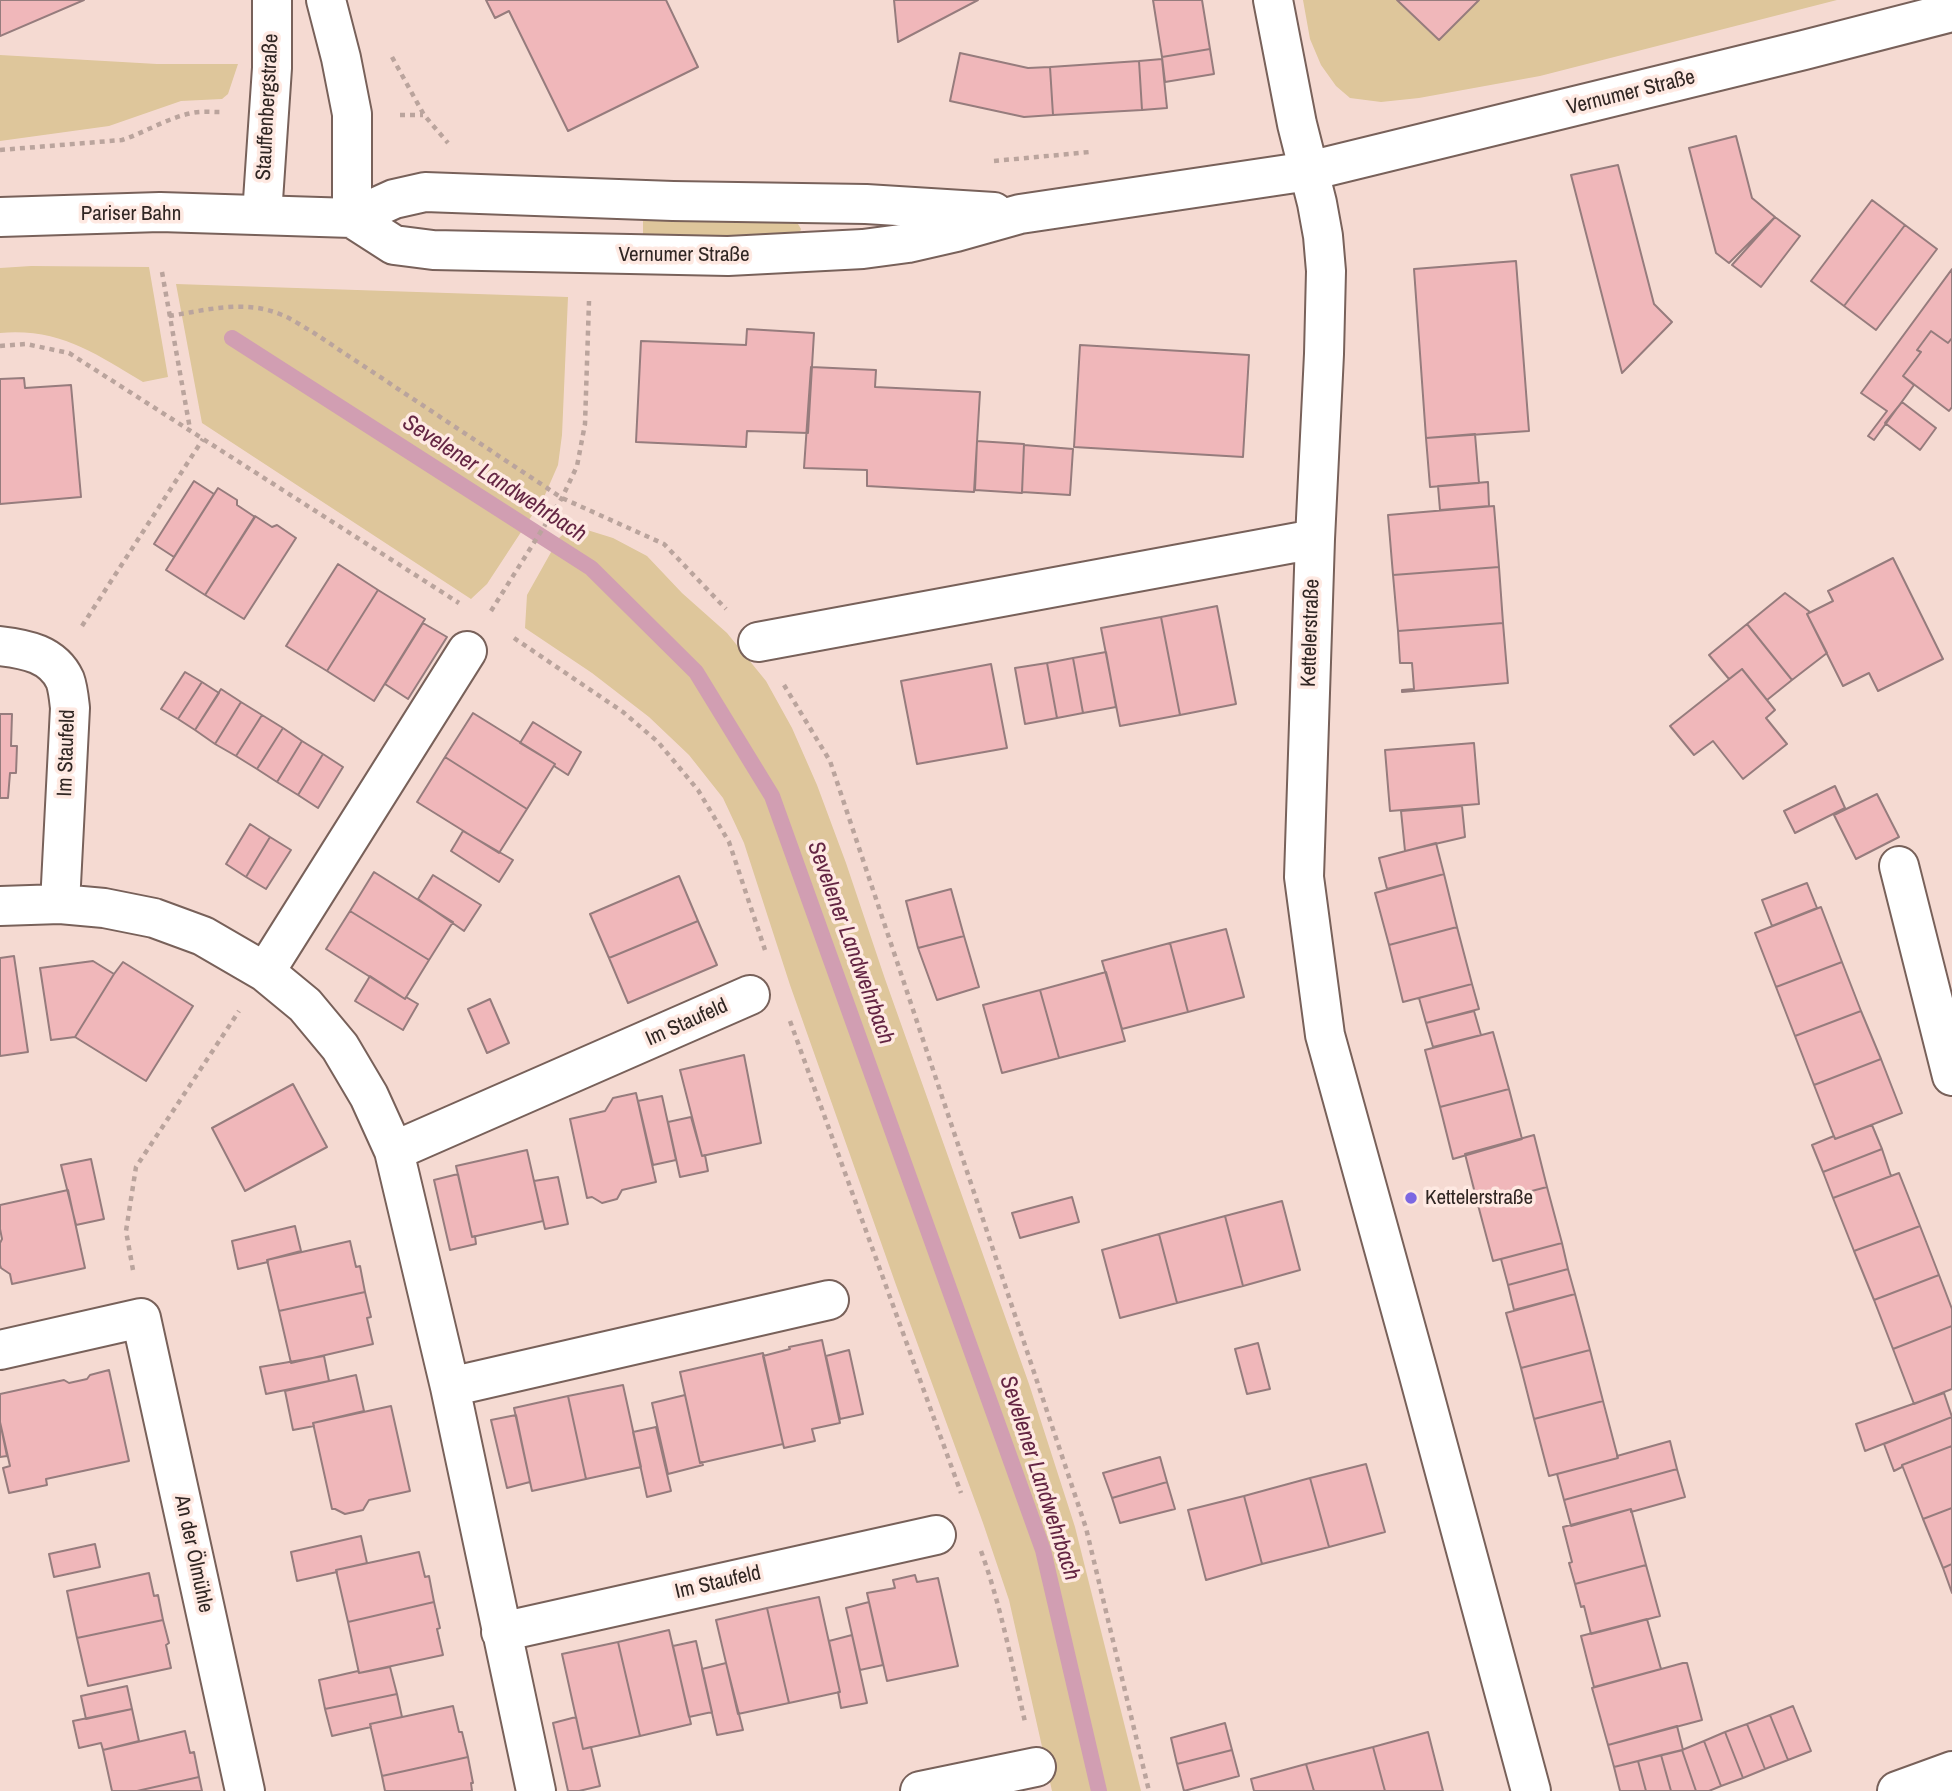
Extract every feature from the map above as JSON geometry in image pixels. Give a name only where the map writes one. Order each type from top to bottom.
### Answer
[{"type":"street","name":"Stauffenbergstraße","points":[[262,215],[272,68],[272,0]]},
{"type":"street","points":[[326,0],[352,114],[352,218]]},
{"type":"street","points":[[1273,0],[1309,171]]},
{"type":"street","name":"Vernumer Straße","points":[[352,218],[394,244],[433,250],[728,256],[863,249],[908,243],[1020,214],[1309,171],[1952,12]]},
{"type":"street","name":"Kettelerstraße","points":[[1309,171],[1323,236],[1326,271],[1304,877],[1325,1035],[1531,1791]]},
{"type":"street","name":"Vernumer Straße","points":[[262,215],[352,218],[394,199],[425,192],[673,201],[866,204],[1020,214]]},
{"type":"street","name":"Pariser Bahn","points":[[0,217],[120,212],[262,215]]},
{"type":"street","points":[[758,642],[1315,538]]},
{"type":"street","points":[[265,972],[477,636]]},
{"type":"street","points":[[0,646],[34,652],[54,663]]},
{"type":"street","name":"Im Staufeld","points":[[54,663],[66,682],[70,708],[60,904]]},
{"type":"street","points":[[1899,866],[1952,1076]]},
{"type":"street","points":[[0,906],[60,904],[104,908],[154,918],[202,936],[265,972],[305,1005],[340,1047],[369,1096],[394,1151],[450,1387],[536,1791]]},
{"type":"street","name":"Im Staufeld","points":[[394,1151],[750,995]]},
{"type":"street","points":[[450,1387],[828,1300]]},
{"type":"street","points":[[0,1349],[141,1318]]},
{"type":"street","name":"An der Ölmühle","points":[[141,1318],[245,1791]]},
{"type":"street","name":"Im Staufeld","points":[[501,1632],[936,1535]]},
{"type":"street","points":[[920,1791],[1035,1767]]},
{"type":"street","points":[[1897,1791],[1952,1771]]},
{"type":"path","points":[[390,53],[424,115],[451,147]]},
{"type":"path","points":[[0,150],[122,140],[195,112],[223,112]]},
{"type":"path","points":[[985,162],[1090,152]]},
{"type":"path","points":[[162,272],[190,430]]},
{"type":"path","points":[[477,636],[562,498],[577,466],[584,424],[589,297]]},
{"type":"path","points":[[169,316],[228,307],[254,307],[282,315],[311,331],[562,498],[664,544],[758,642],[830,761],[1086,1528],[1149,1791]]},
{"type":"path","points":[[0,346],[26,344],[69,353],[463,606]]},
{"type":"path","points":[[54,663],[90,617],[203,439]]},
{"type":"path","points":[[507,634],[623,712],[658,742],[698,790],[729,842],[768,959]]},
{"type":"path","points":[[141,1318],[126,1231],[136,1167],[265,972]]},
{"type":"path","points":[[786,1011],[964,1500]]},
{"type":"path","points":[[977,1538],[991,1577],[1005,1631],[1035,1767]]},
{"type":"shaded area","points":[[1303,0],[1397,0],[1439,40],[1479,0],[1837,0],[1540,76],[1419,98],[1381,102],[1350,98],[1336,86],[1321,65],[1310,39]]},
{"type":"shaded area","points":[[0,55],[157,64],[238,64],[228,94],[222,99],[181,101],[109,126],[0,141]]},
{"type":"shaded area","points":[[643,216],[795,219],[801,229],[799,235],[643,240]]},
{"type":"shaded area","points":[[149,267],[168,377],[143,382],[92,352],[59,339],[41,334],[0,333],[0,268]]},
{"type":"shaded area","points":[[176,284],[568,297],[562,435],[558,465],[544,497],[487,584],[471,599],[202,423]]},
{"type":"shaded area","points":[[569,529],[584,529],[613,538],[647,556],[682,593],[727,633],[766,681],[792,728],[846,863],[1029,1384],[1075,1527],[1141,1791],[1052,1791],[1009,1600],[790,985],[744,843],[723,798],[689,755],[649,717],[592,673],[525,628],[527,595],[559,538]]},
{"type":"building","points":[[0,0],[84,0],[0,36]]},
{"type":"building","points":[[486,0],[666,0],[698,67],[568,131],[509,11],[495,18]]},
{"type":"building","points":[[894,0],[978,0],[898,42]]},
{"type":"building","points":[[1153,0],[1202,0],[1210,49],[1162,57]]},
{"type":"building","points":[[1397,0],[1479,0],[1439,40]]},
{"type":"building","points":[[1210,49],[1214,74],[1165,82],[1162,57]]},
{"type":"building","points":[[960,53],[1028,68],[1050,67],[1053,115],[1024,117],[950,101]]},
{"type":"building","points":[[1162,59],[1167,108],[1142,110],[1139,61]]},
{"type":"building","points":[[1139,61],[1142,110],[1053,115],[1050,67]]},
{"type":"building","points":[[1736,136],[1752,198],[1775,217],[1729,263],[1716,253],[1689,148]]},
{"type":"building","points":[[1618,165],[1654,304],[1672,322],[1622,373],[1571,175]]},
{"type":"building","points":[[1872,200],[1905,225],[1844,306],[1811,281]]},
{"type":"building","points":[[1775,217],[1800,236],[1761,287],[1732,265]]},
{"type":"building","points":[[1905,225],[1937,249],[1876,330],[1844,306]]},
{"type":"building","points":[[1516,261],[1529,431],[1426,438],[1414,269]]},
{"type":"building","points":[[1952,269],[1952,338],[1948,343],[1931,331],[1917,350],[1921,352],[1903,376],[1914,385],[1874,440],[1868,436],[1887,411],[1861,393]]},
{"type":"building","points":[[747,329],[814,333],[808,433],[747,431],[746,447],[636,442],[641,341],[746,345]]},
{"type":"building","points":[[1931,331],[1948,343],[1952,338],[1952,407],[1949,411],[1903,376],[1921,352],[1917,350]]},
{"type":"building","points":[[1080,345],[1249,355],[1243,457],[1074,447]]},
{"type":"building","points":[[811,367],[876,370],[875,387],[980,392],[974,492],[867,486],[867,470],[804,468]]},
{"type":"building","points":[[24,378],[25,388],[71,385],[81,497],[0,504],[0,379]]},
{"type":"building","points":[[1902,402],[1936,428],[1920,450],[1885,423]]},
{"type":"building","points":[[1475,434],[1479,483],[1430,487],[1426,438]]},
{"type":"building","points":[[977,441],[1024,444],[1022,493],[975,490]]},
{"type":"building","points":[[1024,445],[1073,449],[1070,495],[1022,492]]},
{"type":"building","points":[[194,481],[214,494],[174,557],[154,544]]},
{"type":"building","points":[[1488,482],[1489,506],[1440,510],[1438,486]]},
{"type":"building","points":[[218,488],[237,500],[237,505],[255,517],[205,595],[166,570]]},
{"type":"building","points":[[1494,506],[1499,567],[1393,575],[1388,515]]},
{"type":"building","points":[[255,516],[272,527],[277,525],[296,538],[244,619],[205,595]]},
{"type":"building","points":[[1893,558],[1943,659],[1878,691],[1869,673],[1843,686],[1807,614],[1833,601],[1828,591]]},
{"type":"building","points":[[338,564],[378,590],[327,671],[286,646]]},
{"type":"building","points":[[1499,567],[1503,623],[1398,631],[1393,575]]},
{"type":"building","points":[[378,590],[425,619],[374,701],[327,671]]},
{"type":"building","points":[[1785,593],[1810,612],[1807,614],[1827,653],[1792,680],[1747,624]]},
{"type":"building","points":[[1217,606],[1236,704],[1180,715],[1161,617]]},
{"type":"building","points":[[1161,617],[1180,715],[1120,726],[1101,628]]},
{"type":"building","points":[[423,623],[447,637],[408,699],[385,684]]},
{"type":"building","points":[[1503,623],[1508,683],[1402,692],[1414,689],[1412,663],[1400,663],[1398,631]]},
{"type":"building","points":[[1747,624],[1792,680],[1767,700],[1742,669],[1729,679],[1709,655]]},
{"type":"building","points":[[1106,652],[1116,707],[1083,713],[1073,658]]},
{"type":"building","points":[[1073,658],[1083,713],[1057,718],[1047,663]]},
{"type":"building","points":[[1047,663],[1057,718],[1025,724],[1015,668]]},
{"type":"building","points":[[991,664],[1007,748],[917,764],[901,681]]},
{"type":"building","points":[[1742,669],[1775,710],[1766,718],[1787,744],[1743,779],[1713,741],[1694,755],[1670,726]]},
{"type":"building","points":[[185,672],[202,682],[178,719],[161,709]]},
{"type":"building","points":[[202,682],[219,693],[195,730],[178,719]]},
{"type":"building","points":[[221,689],[241,702],[215,744],[195,730]]},
{"type":"building","points":[[241,702],[262,715],[236,756],[215,744]]},
{"type":"building","points":[[473,713],[555,764],[527,809],[445,757]]},
{"type":"building","points":[[0,714],[12,714],[11,746],[17,746],[16,773],[10,773],[8,798],[0,798]]},
{"type":"building","points":[[262,715],[283,728],[257,769],[236,756]]},
{"type":"building","points":[[533,722],[581,752],[568,775],[520,743]]},
{"type":"building","points":[[283,728],[302,741],[277,782],[257,769]]},
{"type":"building","points":[[302,741],[323,754],[298,795],[277,782]]},
{"type":"building","points":[[1474,743],[1479,804],[1390,811],[1385,750]]},
{"type":"building","points":[[323,754],[343,767],[318,808],[298,795]]},
{"type":"building","points":[[445,757],[527,809],[499,853],[417,802]]},
{"type":"building","points":[[1835,786],[1845,808],[1795,833],[1784,811]]},
{"type":"building","points":[[1877,794],[1899,837],[1856,859],[1834,815]]},
{"type":"building","points":[[1462,806],[1465,837],[1405,851],[1401,811]]},
{"type":"building","points":[[250,824],[270,837],[246,877],[226,864]]},
{"type":"building","points":[[463,831],[513,860],[499,882],[451,851]]},
{"type":"building","points":[[270,837],[291,850],[266,889],[246,877]]},
{"type":"building","points":[[1436,843],[1444,874],[1387,889],[1379,858]]},
{"type":"building","points":[[374,872],[453,922],[429,960],[350,911]]},
{"type":"building","points":[[1444,874],[1457,927],[1389,945],[1375,893]]},
{"type":"building","points":[[433,875],[481,905],[464,931],[418,899]]},
{"type":"building","points":[[679,876],[698,921],[609,958],[590,914]]},
{"type":"building","points":[[1807,883],[1817,908],[1772,926],[1762,900]]},
{"type":"building","points":[[951,889],[964,936],[918,948],[906,901]]},
{"type":"building","points":[[1821,907],[1842,962],[1776,987],[1755,933]]},
{"type":"building","points":[[350,911],[429,960],[405,999],[326,949]]},
{"type":"building","points":[[698,921],[717,965],[628,1003],[609,958]]},
{"type":"building","points":[[1457,927],[1472,984],[1403,1002],[1389,945]]},
{"type":"building","points":[[1226,929],[1244,997],[1188,1012],[1170,943]]},
{"type":"building","points":[[964,936],[979,987],[937,1000],[918,948]]},
{"type":"building","points":[[1170,943],[1188,1012],[1122,1029],[1102,961]]},
{"type":"building","points":[[14,956],[28,1052],[0,1056],[0,958]]},
{"type":"building","points":[[93,961],[114,974],[75,1037],[51,1040],[40,968]]},
{"type":"building","points":[[123,962],[193,1006],[146,1081],[75,1037]]},
{"type":"building","points":[[1842,962],[1861,1011],[1795,1036],[1776,987]]},
{"type":"building","points":[[1106,972],[1125,1041],[1059,1058],[1040,990]]},
{"type":"building","points":[[370,976],[405,999],[406,997],[418,1004],[403,1030],[355,1001]]},
{"type":"building","points":[[1472,984],[1479,1009],[1426,1023],[1419,998]]},
{"type":"building","points":[[1040,990],[1059,1058],[1002,1073],[983,1005]]},
{"type":"building","points":[[490,999],[509,1043],[487,1053],[468,1009]]},
{"type":"building","points":[[1474,1011],[1481,1035],[1433,1047],[1426,1023]]},
{"type":"building","points":[[1861,1011],[1881,1059],[1814,1085],[1795,1036]]},
{"type":"building","points":[[1493,1032],[1509,1089],[1440,1107],[1425,1050]]},
{"type":"building","points":[[744,1055],[761,1143],[702,1156],[680,1070]]},
{"type":"building","points":[[1881,1059],[1902,1113],[1835,1139],[1814,1085]]},
{"type":"building","points":[[293,1084],[327,1147],[245,1191],[212,1128]]},
{"type":"building","points":[[1509,1089],[1522,1139],[1453,1159],[1440,1107]]},
{"type":"building","points":[[636,1093],[656,1182],[622,1190],[617,1199],[602,1203],[592,1197],[587,1198],[570,1119],[605,1111],[613,1098]]},
{"type":"building","points":[[662,1096],[676,1160],[653,1165],[638,1101]]},
{"type":"building","points":[[691,1117],[708,1171],[680,1177],[668,1122]]},
{"type":"building","points":[[1872,1125],[1882,1149],[1823,1172],[1812,1145]]},
{"type":"building","points":[[1534,1135],[1547,1187],[1478,1205],[1465,1154]]},
{"type":"building","points":[[1882,1149],[1891,1176],[1833,1198],[1823,1172]]},
{"type":"building","points":[[527,1150],[543,1221],[472,1237],[456,1166]]},
{"type":"building","points":[[91,1159],[104,1219],[76,1225],[61,1165]]},
{"type":"building","points":[[1899,1173],[1920,1226],[1854,1251],[1833,1198]]},
{"type":"building","points":[[458,1174],[472,1237],[475,1236],[476,1244],[450,1250],[434,1180]]},
{"type":"building","points":[[558,1177],[568,1224],[545,1229],[534,1181]]},
{"type":"building","points":[[1547,1187],[1562,1243],[1493,1261],[1478,1205]]},
{"type":"building","points":[[68,1190],[85,1268],[12,1284],[10,1274],[0,1265],[0,1205]]},
{"type":"building","points":[[1072,1197],[1079,1222],[1020,1238],[1012,1213]]},
{"type":"building","points":[[1282,1201],[1300,1270],[1243,1286],[1225,1216]]},
{"type":"building","points":[[1225,1216],[1243,1286],[1177,1303],[1159,1234]]},
{"type":"building","points":[[295,1226],[301,1251],[238,1269],[232,1241]]},
{"type":"building","points":[[1920,1226],[1939,1275],[1874,1300],[1854,1251]]},
{"type":"building","points":[[1159,1234],[1177,1303],[1120,1318],[1102,1250]]},
{"type":"building","points":[[350,1241],[356,1267],[360,1266],[365,1292],[279,1311],[267,1260]]},
{"type":"building","points":[[1562,1243],[1568,1269],[1508,1285],[1501,1259]]},
{"type":"building","points":[[1568,1269],[1575,1294],[1514,1310],[1508,1285]]},
{"type":"building","points":[[1939,1275],[1952,1309],[1952,1326],[1893,1349],[1874,1300]]},
{"type":"building","points":[[365,1292],[371,1317],[367,1318],[373,1344],[291,1363],[279,1311]]},
{"type":"building","points":[[1575,1294],[1590,1350],[1521,1368],[1506,1313]]},
{"type":"building","points":[[1952,1326],[1952,1389],[1914,1404],[1893,1349]]},
{"type":"building","points":[[822,1340],[840,1423],[812,1429],[815,1441],[784,1448],[763,1356]]},
{"type":"building","points":[[1258,1343],[1270,1389],[1247,1394],[1235,1349]]},
{"type":"building","points":[[849,1350],[863,1414],[840,1419],[826,1356]]},
{"type":"building","points":[[1590,1350],[1603,1401],[1534,1419],[1521,1368]]},
{"type":"building","points":[[763,1353],[783,1444],[700,1463],[680,1372]]},
{"type":"building","points":[[324,1356],[329,1381],[266,1394],[260,1367]]},
{"type":"building","points":[[109,1370],[129,1461],[46,1479],[47,1485],[9,1493],[3,1468],[10,1466],[0,1422],[0,1394],[64,1380],[69,1383]]},
{"type":"building","points":[[356,1375],[364,1411],[293,1430],[285,1391]]},
{"type":"building","points":[[623,1385],[641,1467],[586,1479],[568,1396]]},
{"type":"building","points":[[1944,1393],[1952,1417],[1865,1451],[1856,1424]]},
{"type":"building","points":[[685,1395],[700,1463],[703,1465],[668,1474],[652,1403]]},
{"type":"building","points":[[568,1396],[586,1479],[532,1491],[514,1408]]},
{"type":"building","points":[[1603,1401],[1618,1458],[1549,1476],[1534,1419]]},
{"type":"building","points":[[391,1406],[410,1491],[369,1500],[363,1510],[345,1514],[332,1509],[313,1423]]},
{"type":"building","points":[[516,1415],[530,1482],[507,1488],[491,1420]]},
{"type":"building","points":[[1952,1417],[1952,1446],[1902,1465],[1894,1471],[1884,1444]]},
{"type":"building","points":[[0,1422],[7,1456],[0,1457]]},
{"type":"building","points":[[656,1427],[671,1491],[647,1497],[633,1432]]},
{"type":"building","points":[[1670,1441],[1677,1469],[1564,1500],[1557,1474]]},
{"type":"building","points":[[1952,1446],[1952,1508],[1923,1519],[1902,1465]]},
{"type":"building","points":[[1160,1457],[1167,1482],[1112,1498],[1103,1473]]},
{"type":"building","points":[[1366,1464],[1385,1532],[1329,1547],[1310,1478]]},
{"type":"building","points":[[1677,1469],[1685,1497],[1571,1526],[1564,1500]]},
{"type":"building","points":[[1310,1478],[1329,1547],[1262,1564],[1244,1496]]},
{"type":"building","points":[[1167,1482],[1175,1509],[1120,1523],[1112,1498]]},
{"type":"building","points":[[1244,1496],[1262,1564],[1206,1580],[1188,1510]]},
{"type":"building","points":[[1952,1508],[1952,1564],[1943,1568],[1923,1519]]},
{"type":"building","points":[[1631,1509],[1646,1565],[1575,1584],[1563,1527]]},
{"type":"building","points":[[361,1536],[367,1563],[297,1581],[291,1552]]},
{"type":"building","points":[[95,1544],[100,1567],[54,1577],[49,1554]]},
{"type":"building","points":[[419,1552],[425,1577],[429,1576],[434,1602],[348,1622],[336,1570]]},
{"type":"building","points":[[1952,1564],[1952,1593],[1943,1568]]},
{"type":"building","points":[[1646,1565],[1660,1616],[1591,1634],[1575,1584]]},
{"type":"building","points":[[149,1573],[154,1596],[158,1595],[163,1620],[77,1638],[67,1591]]},
{"type":"building","points":[[915,1575],[917,1582],[938,1578],[958,1666],[887,1681],[867,1593],[895,1588],[893,1580]]},
{"type":"building","points":[[819,1597],[840,1692],[789,1703],[767,1608]]},
{"type":"building","points":[[434,1602],[443,1655],[359,1673],[348,1622]]},
{"type":"building","points":[[869,1602],[883,1665],[860,1670],[846,1608]]},
{"type":"building","points":[[767,1608],[789,1703],[738,1714],[716,1620]]},
{"type":"building","points":[[1647,1619],[1661,1669],[1594,1687],[1581,1636]]},
{"type":"building","points":[[163,1620],[169,1643],[166,1645],[171,1668],[88,1686],[77,1638]]},
{"type":"building","points":[[669,1630],[691,1724],[640,1736],[618,1642]]},
{"type":"building","points":[[852,1635],[867,1703],[841,1708],[829,1641]]},
{"type":"building","points":[[696,1641],[712,1712],[689,1717],[673,1646]]},
{"type":"building","points":[[618,1642],[640,1736],[583,1749],[562,1654]]},
{"type":"building","points":[[726,1663],[743,1730],[717,1735],[702,1669]]},
{"type":"building","points":[[1687,1663],[1702,1720],[1608,1745],[1592,1688]]},
{"type":"building","points":[[390,1667],[397,1694],[325,1709],[319,1680]]},
{"type":"building","points":[[127,1686],[132,1709],[86,1719],[81,1696]]},
{"type":"building","points":[[397,1694],[402,1717],[332,1736],[325,1709]]},
{"type":"building","points":[[453,1706],[468,1757],[382,1776],[370,1724]]},
{"type":"building","points":[[1793,1706],[1811,1751],[1788,1760],[1770,1715]]},
{"type":"building","points":[[132,1709],[139,1741],[103,1750],[101,1743],[79,1748],[73,1721]]},
{"type":"building","points":[[1770,1715],[1788,1760],[1765,1769],[1747,1724]]},
{"type":"building","points":[[576,1717],[583,1749],[591,1747],[600,1786],[568,1791],[553,1723]]},
{"type":"building","points":[[1225,1723],[1232,1750],[1177,1764],[1171,1738]]},
{"type":"building","points":[[1747,1724],[1765,1769],[1743,1778],[1725,1732]]},
{"type":"building","points":[[1677,1726],[1683,1750],[1614,1767],[1608,1745]]},
{"type":"building","points":[[185,1731],[190,1753],[194,1752],[199,1777],[137,1791],[112,1791],[103,1750]]},
{"type":"building","points":[[1428,1732],[1443,1791],[1385,1791],[1373,1747]]},
{"type":"building","points":[[1725,1732],[1743,1778],[1721,1786],[1704,1741]]},
{"type":"building","points":[[1704,1741],[1721,1786],[1709,1791],[1696,1791],[1682,1750]]},
{"type":"building","points":[[1373,1747],[1385,1791],[1314,1791],[1306,1764]]},
{"type":"building","points":[[1232,1750],[1239,1776],[1184,1791],[1177,1764]]},
{"type":"building","points":[[1682,1750],[1696,1791],[1671,1791],[1661,1755]]},
{"type":"building","points":[[1661,1755],[1671,1791],[1646,1791],[1638,1761]]},
{"type":"building","points":[[468,1757],[472,1791],[385,1791],[382,1776]]},
{"type":"building","points":[[1638,1761],[1646,1791],[1620,1791],[1614,1767]]},
{"type":"building","points":[[1306,1764],[1314,1791],[1254,1791],[1251,1779]]},
{"type":"building","points":[[199,1777],[202,1791],[137,1791]]},
{"type":"waterway","name":"Sevelener Landwehrbach","points":[[232,338],[591,568],[696,672],[772,796],[1043,1550],[1099,1791]]},
{"type":"place","name":"Kettelerstraße","points":[[1411,1198]]}]
